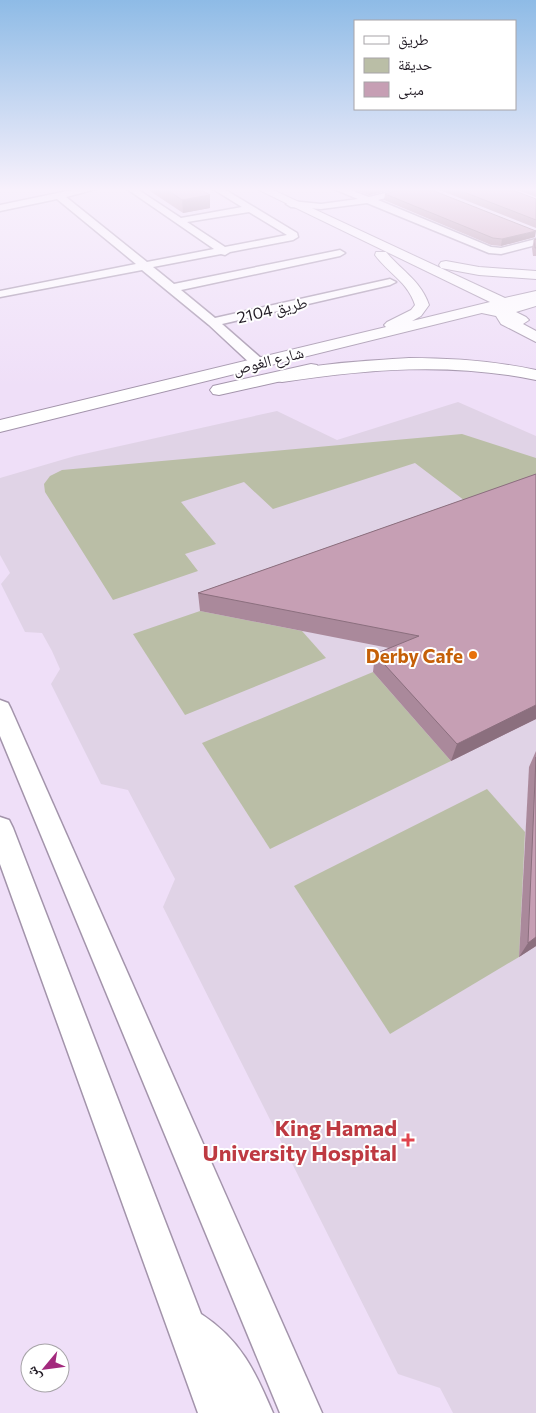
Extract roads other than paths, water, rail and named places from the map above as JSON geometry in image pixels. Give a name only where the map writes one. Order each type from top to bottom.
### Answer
[{"type":"main road","points":[[364,337],[416,313],[422,305],[419,293],[412,283],[388,263],[382,255]]},
{"type":"main road","points":[[383,255],[482,309],[522,314]]},
{"type":"main road","points":[[397,255],[522,314],[536,336]]},
{"type":"main road","points":[[409,255],[433,263],[454,267],[536,275]]},
{"type":"main road","points":[[488,326],[522,314],[536,295]]},
{"type":"main road","name":"شارع الغوص","points":[[0,426],[257,362],[482,309]]},
{"type":"main road","name":"شارع الغوص","points":[[0,440],[282,377],[394,349]]},
{"type":"main road","points":[[282,377],[354,366],[420,362],[473,365],[536,375]]},
{"type":"main road","points":[[0,432],[152,393],[174,384]]},
{"type":"street","name":"طريق 2104","points":[[133,255],[257,362]]},
{"type":"street","points":[[0,294],[209,255]]},
{"type":"street","points":[[172,288],[331,255]]},
{"type":"street","name":"طريق 2104","points":[[213,322],[390,282]]},
{"type":"street","points":[[0,709],[301,1413]]},
{"type":"street","points":[[0,828],[186,1328],[220,1413]]},
{"type":"street","points":[[186,1328],[201,1336],[216,1348],[228,1362],[252,1413]]},
{"type":"place","name":"Derby Cafe","points":[[473,655]]},
{"type":"place","name":"King Hamad University Hospital","points":[[408,1140]]}]
